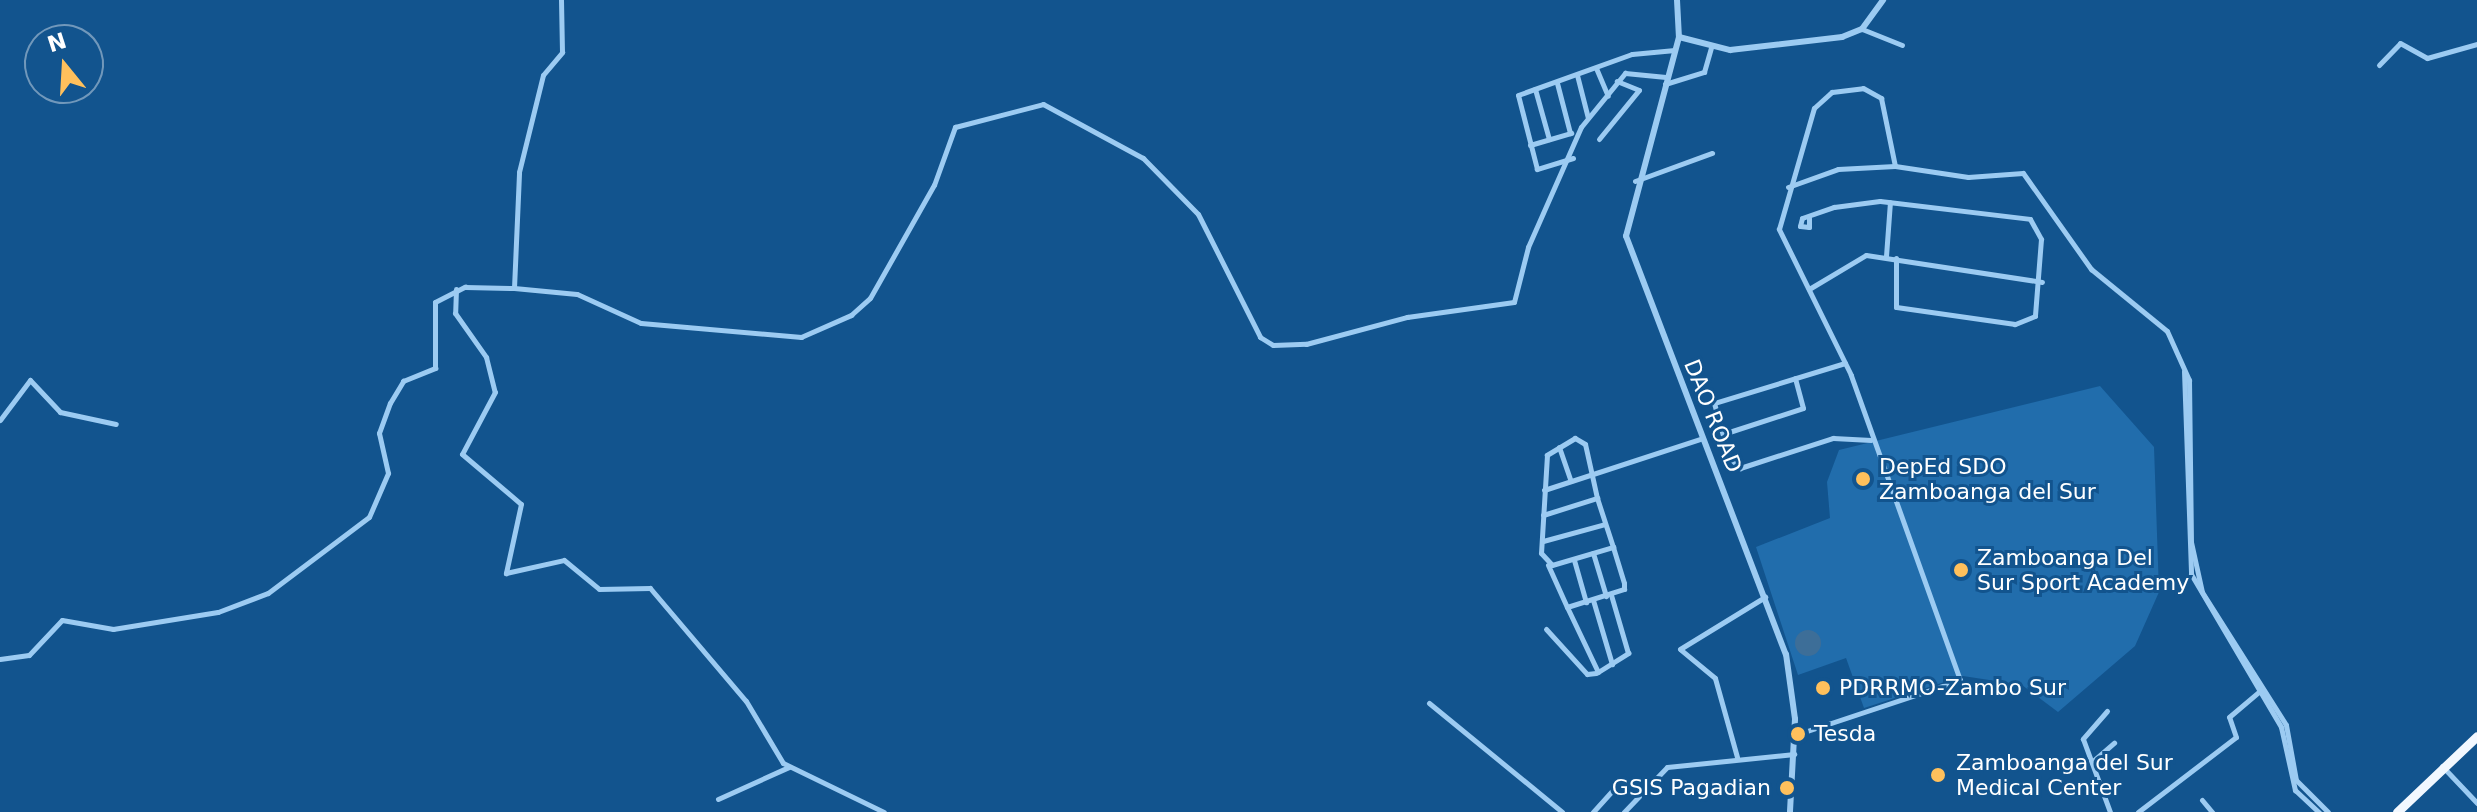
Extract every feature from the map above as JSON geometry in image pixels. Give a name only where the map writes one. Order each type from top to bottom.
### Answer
[{"type":"highway","points":[[2397,812],[2442,765],[2477,736]]},
{"type":"street","points":[[514,288],[519,172],[543,75],[562,52],[561,0]]},
{"type":"street","points":[[1677,0],[1679,37],[1711,47],[1862,29],[1902,45]]},
{"type":"street","points":[[1862,29],[1883,0]]},
{"type":"street","name":"DAO ROAD","points":[[1679,37],[1635,181],[1625,225],[1629,250],[1765,597],[1791,673],[1795,735],[1790,812]]},
{"type":"street","points":[[2379,65],[2400,43],[2427,58],[2477,44]]},
{"type":"street","points":[[1530,145],[1579,130],[1617,81],[1631,71],[1665,80],[1704,72],[1711,47]]},
{"type":"street","points":[[1573,158],[1539,171],[1516,98],[1596,68],[1675,50]]},
{"type":"street","points":[[1596,68],[1608,96]]},
{"type":"street","points":[[1577,75],[1589,119]]},
{"type":"street","points":[[1599,139],[1639,90],[1617,81]]},
{"type":"street","points":[[1557,83],[1570,133]]},
{"type":"street","points":[[1535,89],[1549,139]]},
{"type":"street","points":[[1795,735],[1960,680],[1845,363],[1780,237],[1788,187],[1814,108],[1842,89],[1879,95],[1895,166]]},
{"type":"street","points":[[0,659],[29,655],[62,620],[101,630],[228,608],[277,587],[361,525],[388,473],[381,425],[403,381],[435,368],[432,311],[440,296],[456,289],[514,288],[577,294],[626,319],[689,330],[781,339],[814,333],[870,298],[934,185],[955,127],[1043,104],[1143,158],[1198,214],[1260,337],[1273,345],[1306,344],[1407,317],[1514,302],[1528,247],[1573,158],[1579,130]]},
{"type":"street","points":[[1635,181],[1712,153]]},
{"type":"street","points":[[1788,187],[1838,169],[1895,166],[2029,176],[2091,269],[2167,331],[2184,370],[2192,558],[2202,592],[2281,727],[2291,783],[2319,812]]},
{"type":"street","points":[[1886,256],[1890,202]]},
{"type":"street","points":[[1809,218],[1845,204],[1890,202],[2030,219],[2040,233],[2042,282],[2028,322],[1936,315],[1896,307],[1896,258]]},
{"type":"street","points":[[1809,289],[1851,259],[1886,256],[2042,282]]},
{"type":"street","points":[[456,289],[455,313],[486,357],[495,392],[462,454],[521,504],[506,573],[564,560],[605,591],[650,588],[746,701],[789,767],[884,812]]},
{"type":"street","points":[[1845,363],[1717,401],[1723,434],[1740,468],[1833,438],[1871,440]]},
{"type":"street","points":[[1723,434],[1803,408],[1795,378]]},
{"type":"street","points":[[0,420],[30,380],[60,412],[116,424]]},
{"type":"street","points":[[1544,490],[1703,438]]},
{"type":"street","points":[[1567,607],[1608,596],[1625,586],[1580,439],[1548,452],[1543,541],[1548,565],[1596,672]]},
{"type":"street","points":[[1559,447],[1571,481]]},
{"type":"street","points":[[1543,515],[1597,498]]},
{"type":"street","points":[[1543,541],[1605,524]]},
{"type":"street","points":[[1548,565],[1613,547]]},
{"type":"street","points":[[1546,629],[1587,674],[1612,664],[1628,653],[1593,553]]},
{"type":"street","points":[[1574,560],[1612,664]]},
{"type":"street","points":[[1737,757],[1715,678],[1680,649],[1765,597]]},
{"type":"street","points":[[2138,812],[2236,737],[2229,717],[2261,690]]},
{"type":"street","points":[[2261,690],[2286,725],[2296,780],[2328,812]]},
{"type":"street","points":[[1429,703],[1562,812]]},
{"type":"street","points":[[2107,711],[2084,736],[2110,812]]},
{"type":"street","points":[[2093,761],[2114,743]]},
{"type":"street","points":[[1624,812],[1667,767],[1737,757],[1794,754]]},
{"type":"street","points":[[2442,765],[2477,803]]},
{"type":"street","points":[[718,799],[789,767]]},
{"type":"street","points":[[1593,812],[1617,785]]},
{"type":"street","points":[[2202,800],[2212,812]]},
{"type":"shaded area","name":"Zamboanga Del Sur Sport Academy","points":[[2100,386],[2154,447],[2159,592],[2135,646],[2058,712],[2022,685],[1963,676],[1864,708],[1846,658],[1798,675],[1756,547],[1830,518],[1827,482],[1839,450]]},
{"type":"shaded area","points":[[1808,630],[1817,634],[1821,643],[1817,652],[1808,656],[1799,652],[1795,643],[1799,634]]},
{"type":"place","name":"DepEd SDO Zamboanga del Sur","points":[[1863,479]]},
{"type":"place","name":"Zamboanga Del Sur Sport Academy","points":[[1961,570]]},
{"type":"place","name":"PDRRMO-Zambo Sur","points":[[1823,688]]},
{"type":"place","name":"Tesda","points":[[1798,734]]},
{"type":"place","name":"Zamboanga del Sur Medical Center","points":[[1938,775]]},
{"type":"place","name":"GSIS Pagadian","points":[[1787,788]]}]
